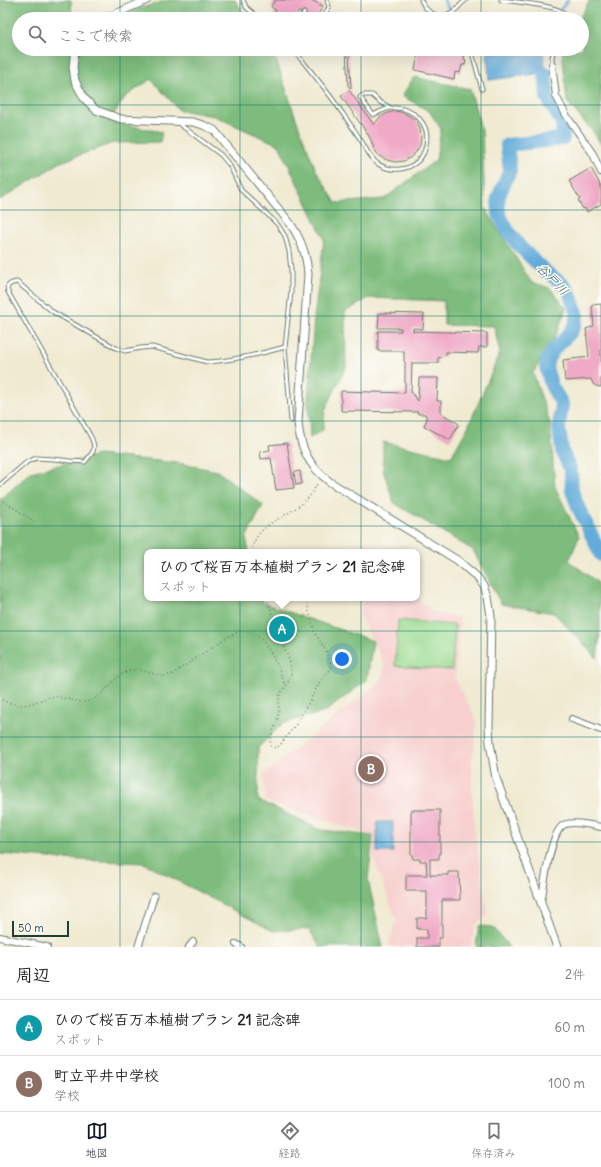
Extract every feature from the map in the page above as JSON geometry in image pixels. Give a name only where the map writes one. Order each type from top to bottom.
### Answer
[{"type":"street","points":[[120,12],[147,0]]},
{"type":"street","points":[[74,56],[73,67],[75,81],[84,98],[96,110],[120,119],[193,122],[214,130],[298,234],[303,246],[308,274],[298,422],[304,450],[313,467],[322,476],[457,560],[477,577],[484,586],[488,597],[491,616],[489,727],[496,778],[557,947]]},
{"type":"street","points":[[552,65],[556,96],[566,115],[593,154],[601,172]]},
{"type":"street","points":[[572,719],[601,730]]},
{"type":"street","points":[[541,904],[551,848],[556,833],[562,825],[571,823],[601,827]]},
{"type":"street","points":[[138,947],[154,896]]},
{"type":"street","points":[[0,937],[46,947]]},
{"type":"lane","points":[[243,0],[246,7],[252,12]]},
{"type":"lane","points":[[326,12],[329,7],[328,0]]},
{"type":"lane","points":[[421,0],[427,10],[430,12]]},
{"type":"lane","points":[[453,12],[466,0]]},
{"type":"lane","points":[[502,0],[542,6],[562,12]]},
{"type":"lane","points":[[299,56],[335,102],[362,142],[368,154],[377,163],[384,167],[392,169],[407,168],[419,160],[423,154],[427,139],[423,122],[417,115],[409,110],[399,108],[382,110],[373,115],[360,97],[363,95],[372,95],[380,102],[391,108]]},
{"type":"lane","points":[[474,56],[482,88]]},
{"type":"lane","points":[[552,56],[552,65]]},
{"type":"lane","points":[[175,121],[221,155],[230,166],[241,190],[278,225],[285,236],[289,250],[291,270],[285,347],[291,422]]},
{"type":"lane","points":[[0,485],[27,462],[36,458],[85,462],[94,451],[94,444],[91,437],[8,292],[7,289],[11,282],[17,282],[52,312],[116,348],[125,351],[152,347],[207,362],[216,362],[285,347]]},
{"type":"path","points":[[252,549],[254,541],[261,531],[269,524],[292,511],[307,500],[322,476]]},
{"type":"path","points":[[0,499],[34,521]]},
{"type":"path","points":[[268,601],[272,610],[279,635],[290,664],[291,672],[290,678],[278,701],[278,716],[270,740],[271,746],[274,747],[277,747],[284,741],[297,723],[320,682],[330,670],[331,665],[327,652],[315,633],[307,604]]},
{"type":"path","points":[[2,700],[18,705],[58,697],[80,702],[93,700],[123,673],[140,670],[164,676],[173,674],[227,637],[245,631],[252,633],[259,638],[266,646],[285,686]]},
{"type":"shaded area","points":[[364,601],[420,601],[431,611],[460,618],[455,679],[477,721],[472,763],[472,792],[475,832],[488,915],[475,925],[471,947],[389,947],[396,920],[373,857],[373,836],[266,801],[263,775],[380,681],[385,667],[359,612]]},
{"type":"green space","points":[[0,0],[71,0],[72,12],[12,12],[12,56],[273,56],[276,60],[316,170],[336,203],[384,199],[436,160],[441,129],[429,111],[402,96],[414,77],[470,89],[482,132],[485,208],[531,282],[550,288],[566,308],[557,333],[533,373],[550,423],[555,487],[579,537],[569,561],[597,582],[600,620],[597,658],[554,613],[501,604],[473,550],[394,503],[383,470],[383,442],[451,457],[468,427],[500,353],[494,326],[444,325],[444,301],[369,298],[345,312],[346,367],[325,410],[323,430],[310,438],[308,399],[314,318],[324,239],[279,145],[214,116],[179,110],[151,79],[125,97],[109,122],[162,132],[160,142],[113,143],[61,162],[0,200]]},
{"type":"green space","points":[[168,0],[235,0],[243,12],[129,12]]},
{"type":"green space","points":[[590,0],[601,0],[601,145],[595,134],[567,102],[563,56],[589,56],[589,12],[583,12]]},
{"type":"green space","points":[[98,455],[178,463],[217,471],[263,505],[246,538],[248,549],[144,549],[144,601],[263,601],[263,603],[373,641],[367,680],[325,712],[283,723],[258,748],[258,800],[321,830],[373,836],[368,880],[383,947],[320,947],[309,929],[273,931],[144,863],[0,854],[0,500],[31,472]]},
{"type":"green space","points":[[398,620],[455,625],[452,670],[395,666]]},
{"type":"green space","points":[[479,926],[493,927],[509,947],[476,947]]},
{"type":"water","points":[[487,56],[544,56],[545,73],[489,80]]},
{"type":"water","points":[[377,822],[393,822],[393,852],[377,852]]},
{"type":"building","points":[[275,0],[311,0],[323,6],[319,12],[275,12],[276,10],[271,7]]},
{"type":"building","points":[[346,56],[349,56],[351,89],[348,86]]},
{"type":"building","points":[[418,56],[464,56],[464,59],[466,60],[465,65],[462,65],[460,73],[455,72],[454,79],[415,70]]},
{"type":"building","points":[[349,90],[374,125],[380,117],[396,111],[404,113],[417,122],[420,129],[420,145],[411,157],[404,161],[395,162],[379,156],[367,133],[341,96]]},
{"type":"building","points":[[591,168],[601,186],[601,204],[587,212],[585,208],[583,209],[578,200],[580,199],[569,181]]},
{"type":"building","points":[[601,304],[601,387],[593,384],[591,379],[565,381],[563,360],[589,357],[586,329],[594,326],[592,305]]},
{"type":"building","points":[[379,313],[424,314],[423,329],[413,328],[413,331],[487,333],[487,347],[479,347],[478,353],[446,352],[446,355],[438,358],[438,363],[412,363],[411,393],[413,393],[413,396],[418,401],[419,378],[438,378],[437,401],[441,401],[441,413],[459,424],[450,440],[424,426],[427,419],[425,414],[418,414],[418,412],[341,411],[341,391],[405,393],[404,351],[378,351],[378,331],[401,331],[401,328],[378,328]]},
{"type":"building","points":[[287,443],[294,488],[276,490],[271,458],[261,459],[260,452],[270,450],[269,445]]},
{"type":"building","points":[[300,471],[302,484],[296,485],[294,472]]},
{"type":"building","points":[[411,810],[440,810],[440,855],[439,859],[430,859],[430,875],[448,875],[448,872],[459,872],[460,900],[442,900],[442,938],[439,938],[439,947],[417,947],[417,938],[427,938],[427,929],[417,929],[417,918],[427,918],[427,891],[406,891],[406,875],[427,875],[426,861],[413,859],[411,855]]},
{"type":"waterway","points":[[444,0],[449,9]]},
{"type":"waterway","points":[[559,12],[568,0]]},
{"type":"waterway","name":"谷戸川","points":[[545,73],[547,97],[562,123],[563,139],[507,145],[510,170],[498,198],[499,214],[508,231],[520,247],[569,291],[577,315],[575,325],[548,358],[546,367],[551,385],[562,404],[559,427],[562,451],[571,471],[572,491],[601,555]]},
{"type":"place","name":"ひので桜百万本植樹プラン 21 記念碑","points":[[282,629]]},
{"type":"place","name":"町立平井中学校","points":[[371,769]]}]
